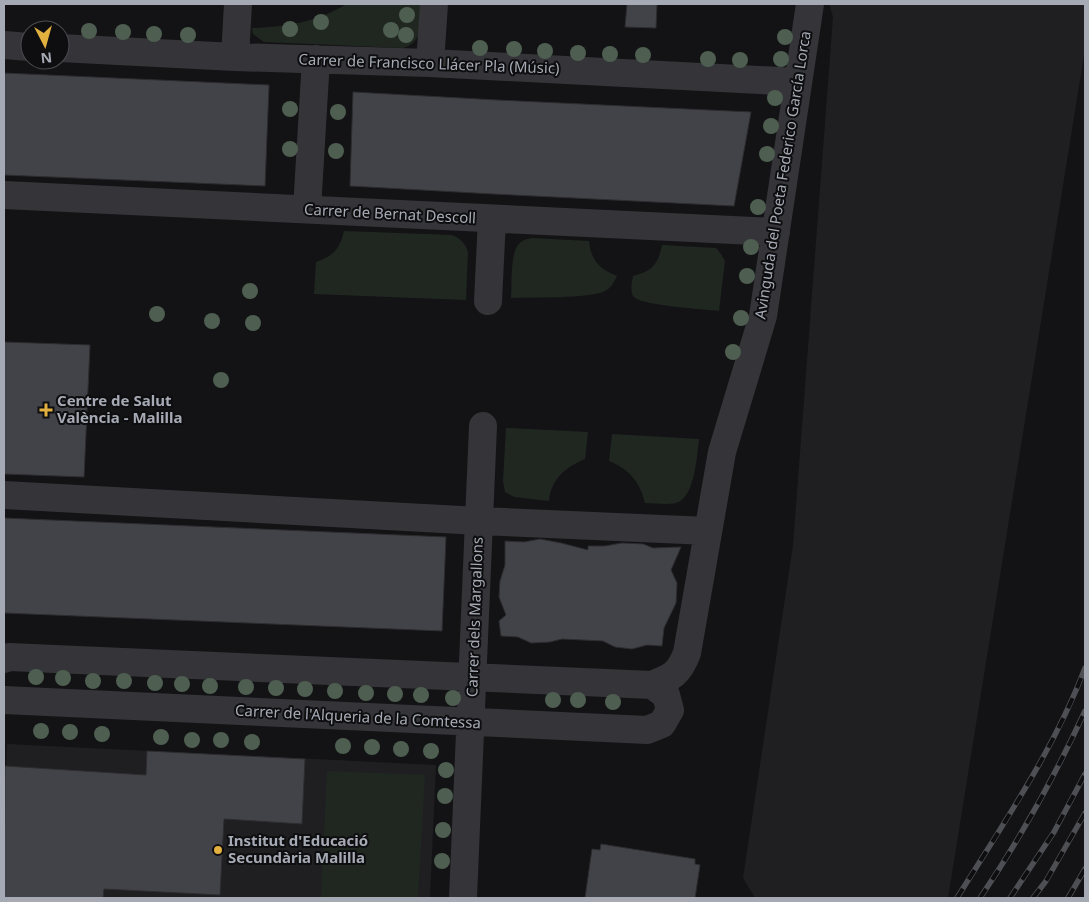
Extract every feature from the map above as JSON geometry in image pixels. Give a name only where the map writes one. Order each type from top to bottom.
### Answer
[{"type":"street","points":[[235,58],[238,4]]},
{"type":"street","points":[[430,63],[434,4]]},
{"type":"street","name":"Avinguda del Poeta Federico García Lorca","points":[[652,685],[670,678],[682,667],[687,652],[722,452],[763,316],[810,4]]},
{"type":"street","points":[[4,45],[20,46]]},
{"type":"street","name":"Carrer de Francisco Llácer Pla (Músic)","points":[[70,49],[235,58],[430,63],[798,82]]},
{"type":"street","points":[[307,210],[316,59]]},
{"type":"street","name":"Carrer de Bernat Descoll","points":[[4,195],[776,232]]},
{"type":"street","points":[[488,301],[492,219]]},
{"type":"street","name":"Carrer dels Margallons","points":[[463,898],[483,426]]},
{"type":"street","points":[[4,495],[479,521],[708,530]]},
{"type":"street","points":[[4,659],[9,657],[652,685]]},
{"type":"street","name":"Carrer de l'Alqueria de la Comtessa","points":[[4,700],[647,730],[662,724],[670,710],[666,695],[652,685]]},
{"type":"shaded area","points":[[346,4],[423,4],[418,36],[410,45],[403,48],[264,42],[253,34],[252,28],[277,26],[313,19]]},
{"type":"shaded area","points":[[829,4],[1085,4],[1085,49],[948,898],[755,898],[743,878],[793,545],[833,17]]},
{"type":"shaded area","points":[[344,231],[452,235],[464,244],[468,252],[466,300],[314,294],[316,262],[335,251]]},
{"type":"shaded area","points":[[532,238],[589,241],[597,263],[605,270],[617,276],[609,288],[597,294],[511,298],[515,250],[521,242]]},
{"type":"shaded area","points":[[662,245],[716,248],[725,261],[719,311],[659,305],[633,296],[631,289],[633,276],[645,272],[653,266]]},
{"type":"shaded area","points":[[506,428],[588,432],[585,459],[566,470],[556,480],[550,493],[549,501],[514,497],[505,492],[503,481]]},
{"type":"shaded area","points":[[612,434],[699,439],[694,475],[687,493],[682,499],[672,504],[645,503],[643,495],[633,477],[609,461]]},
{"type":"shaded area","name":"Institut d'Educació Secundària Malilla","points":[[7,744],[436,765],[430,898],[4,898],[4,801]]},
{"type":"shaded area","points":[[327,771],[425,775],[418,898],[321,898]]},
{"type":"building","points":[[627,4],[657,4],[656,28],[625,27]]},
{"type":"building","points":[[4,73],[269,85],[265,186],[4,175]]},
{"type":"building","points":[[353,92],[751,112],[734,206],[493,194],[350,186]]},
{"type":"building","name":"Centre de Salut València - Malilla","points":[[4,342],[90,345],[84,477],[4,474]]},
{"type":"building","points":[[4,518],[446,537],[442,631],[4,613]]},
{"type":"building","points":[[540,539],[588,550],[588,546],[622,543],[643,544],[653,548],[681,547],[671,570],[677,583],[676,603],[664,628],[662,646],[647,645],[632,649],[615,647],[603,641],[562,639],[531,643],[518,637],[501,636],[499,621],[506,615],[499,597],[500,581],[505,565],[505,541],[524,542]]},
{"type":"building","points":[[147,751],[305,759],[302,824],[224,819],[220,895],[104,889],[103,898],[4,898],[5,766],[146,775]]},
{"type":"building","points":[[601,844],[695,859],[695,864],[700,865],[695,898],[585,898],[592,849],[600,850]]},
{"type":"railway","points":[[957,898],[1027,786],[1058,728],[1085,668]]},
{"type":"railway","points":[[980,898],[1036,807],[1085,711]]},
{"type":"railway","points":[[1010,898],[1054,832],[1085,774]]},
{"type":"railway","points":[[1033,898],[1046,881],[1085,813]]},
{"type":"railway","points":[[1068,898],[1085,869]]},
{"type":"place","name":"Centre de Salut València - Malilla","points":[[46,410]]},
{"type":"place","name":"Institut d'Educació Secundària Malilla","points":[[218,850]]}]
